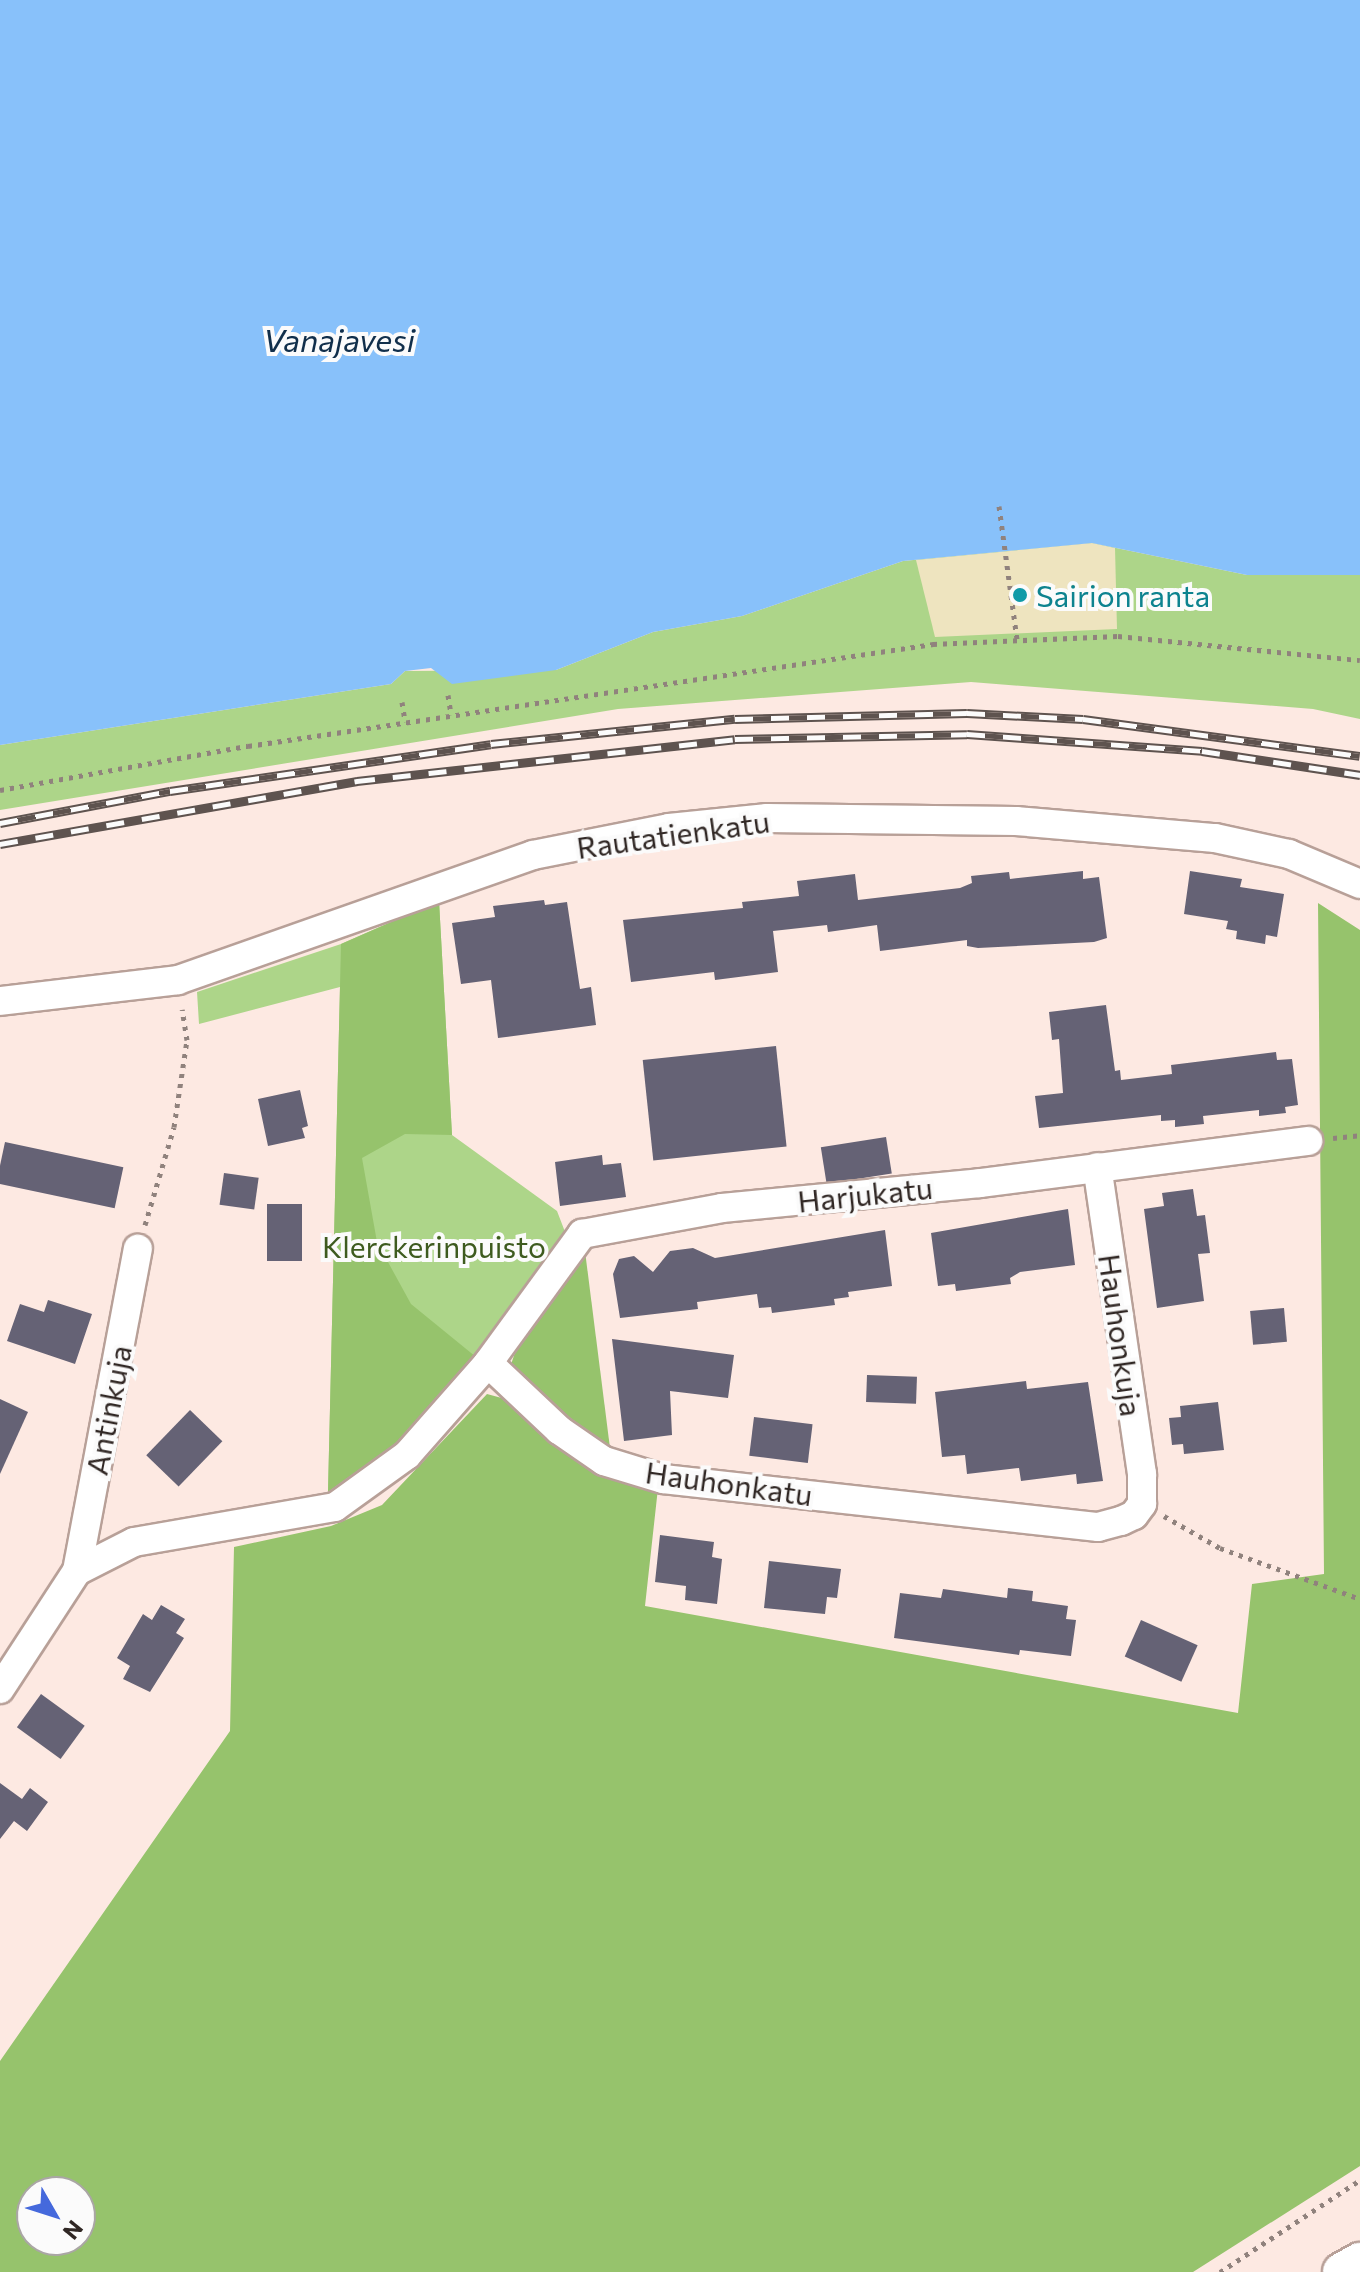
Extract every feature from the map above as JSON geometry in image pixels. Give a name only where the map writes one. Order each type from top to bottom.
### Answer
[{"type":"main road","points":[[1342,2272],[1360,2262]]},
{"type":"street","name":"Rautatienkatu","points":[[0,1001],[178,980],[533,855],[669,828],[767,818],[1016,821],[1215,838],[1289,854],[1360,884]]},
{"type":"street","name":"Harjukatu","points":[[488,1363],[582,1234],[722,1208],[1308,1141]]},
{"type":"street","name":"Hauhonkuja","points":[[1097,1167],[1142,1474],[1142,1504]]},
{"type":"street","name":"Antinkuja","points":[[77,1571],[138,1249]]},
{"type":"street","name":"Hauhonkatu","points":[[488,1363],[559,1430],[604,1461],[663,1479],[1098,1527],[1134,1515],[1142,1504]]},
{"type":"street","points":[[0,1689],[77,1571],[134,1542],[335,1507],[407,1455],[488,1363]]},
{"type":"path","points":[[999,506],[1017,639]]},
{"type":"path","points":[[0,790],[405,722],[911,647],[1118,636],[1360,660]]},
{"type":"path","points":[[448,695],[451,715]]},
{"type":"path","points":[[402,702],[405,722]]},
{"type":"path","points":[[138,1249],[174,1127],[185,1054],[178,980]]},
{"type":"path","points":[[1142,1504],[1220,1548],[1347,1599],[1360,1599]]},
{"type":"path","points":[[1220,2272],[1360,2180]]},
{"type":"green space","points":[[1092,543],[1247,575],[1360,575],[1360,719],[1313,709],[971,682],[618,709],[0,810],[0,745],[391,684],[405,671],[556,670],[653,632],[742,616],[903,561]]},
{"type":"green space","name":"Klerckerinpuisto","points":[[439,901],[452,1135],[557,1211],[567,1237],[476,1357],[328,1492],[340,987],[199,1024],[197,992],[341,944]]},
{"type":"green space","points":[[439,901],[452,1135],[405,1134],[362,1158],[377,1242],[411,1304],[476,1357],[403,1439],[328,1492],[341,944]]},
{"type":"green space","points":[[1318,903],[1360,930],[1360,2166],[1193,2272],[0,2272],[0,2061],[230,1731],[234,1547],[331,1526],[382,1505],[487,1394],[509,1400],[587,1468],[658,1488],[645,1606],[1238,1713],[1252,1584],[1324,1574]]},
{"type":"green space","points":[[585,1251],[610,1448],[573,1427],[509,1370],[517,1347]]},
{"type":"sand","name":"Sairion ranta","points":[[1092,543],[1115,548],[1117,629],[935,637],[916,560]]},
{"type":"water","name":"Vanajavesi","points":[[0,0],[1360,0],[1360,575],[1247,575],[1092,543],[903,561],[742,616],[653,632],[556,670],[452,684],[431,668],[405,671],[391,684],[0,745]]},
{"type":"building","points":[[1083,871],[1083,879],[1099,877],[1107,938],[1094,942],[978,948],[967,946],[967,940],[880,951],[877,925],[828,932],[827,925],[773,931],[778,972],[715,980],[714,972],[631,982],[623,920],[743,908],[742,902],[799,896],[797,881],[855,874],[858,900],[960,888],[972,883],[971,876],[1009,872],[1010,879]]},
{"type":"building","points":[[1190,871],[1242,879],[1240,887],[1284,894],[1277,937],[1266,935],[1265,944],[1236,939],[1237,931],[1226,929],[1228,921],[1184,914]]},
{"type":"building","points":[[544,900],[545,905],[567,902],[580,989],[591,987],[596,1025],[498,1038],[491,980],[461,984],[452,923],[495,917],[493,906]]},
{"type":"building","points":[[1106,1005],[1115,1071],[1120,1070],[1121,1080],[1172,1074],[1171,1065],[1276,1052],[1277,1060],[1292,1059],[1298,1105],[1285,1107],[1286,1113],[1259,1116],[1259,1110],[1203,1116],[1204,1124],[1175,1127],[1175,1120],[1161,1121],[1161,1115],[1039,1128],[1035,1096],[1063,1093],[1059,1039],[1052,1040],[1049,1012]]},
{"type":"building","points":[[776,1046],[787,1146],[653,1160],[643,1060]]},
{"type":"building","points":[[300,1090],[308,1126],[302,1128],[305,1138],[268,1146],[258,1099]]},
{"type":"building","points":[[886,1137],[892,1174],[827,1184],[821,1147]]},
{"type":"building","points":[[5,1142],[123,1167],[115,1208],[0,1184]]},
{"type":"building","points":[[602,1155],[603,1165],[621,1163],[626,1197],[560,1206],[555,1162]]},
{"type":"building","points":[[224,1173],[259,1178],[254,1210],[220,1205]]},
{"type":"building","points":[[1193,1189],[1197,1216],[1205,1215],[1210,1253],[1198,1254],[1204,1301],[1157,1308],[1144,1209],[1164,1206],[1162,1193]]},
{"type":"building","points":[[267,1204],[302,1204],[302,1261],[267,1261]]},
{"type":"building","points":[[1068,1209],[1075,1265],[1020,1272],[1010,1278],[1011,1284],[956,1291],[955,1284],[938,1286],[931,1233]]},
{"type":"building","points":[[885,1230],[892,1286],[848,1292],[849,1297],[834,1299],[835,1305],[772,1313],[771,1307],[759,1308],[757,1294],[697,1302],[698,1309],[620,1318],[613,1274],[619,1259],[634,1256],[653,1272],[670,1251],[693,1248],[715,1258]]},
{"type":"building","points":[[48,1300],[92,1314],[75,1364],[7,1341],[20,1304],[44,1312]]},
{"type":"building","points":[[1284,1308],[1287,1342],[1253,1345],[1250,1311]]},
{"type":"building","points":[[612,1339],[734,1355],[728,1398],[670,1391],[672,1435],[624,1441]]},
{"type":"building","points":[[867,1375],[917,1377],[916,1404],[866,1402]]},
{"type":"building","points":[[1026,1381],[1027,1389],[1088,1382],[1103,1481],[1077,1484],[1076,1474],[1021,1481],[1019,1468],[967,1474],[965,1455],[942,1457],[935,1392]]},
{"type":"building","points":[[0,1399],[28,1412],[0,1474]]},
{"type":"building","points":[[1218,1402],[1224,1450],[1184,1454],[1183,1444],[1172,1445],[1169,1418],[1181,1417],[1180,1406]]},
{"type":"building","points":[[190,1410],[222,1441],[179,1487],[146,1455]]},
{"type":"building","points":[[754,1417],[813,1424],[808,1463],[749,1456]]},
{"type":"building","points":[[660,1535],[714,1542],[712,1557],[722,1559],[717,1604],[685,1600],[686,1586],[655,1582]]},
{"type":"building","points":[[769,1561],[841,1569],[837,1598],[827,1597],[825,1614],[764,1608]]},
{"type":"building","points":[[1008,1588],[1033,1591],[1032,1601],[1068,1606],[1066,1619],[1076,1620],[1071,1656],[1020,1650],[1019,1655],[894,1638],[900,1593],[941,1598],[943,1589],[1007,1598]]},
{"type":"building","points":[[161,1605],[185,1619],[176,1633],[184,1638],[150,1692],[123,1679],[130,1666],[117,1658],[143,1614],[152,1620]]},
{"type":"building","points":[[1141,1620],[1198,1645],[1181,1682],[1125,1657]]},
{"type":"building","points":[[41,1694],[85,1726],[61,1759],[17,1727]]},
{"type":"building","points":[[0,1783],[22,1799],[30,1788],[48,1802],[27,1831],[14,1821],[0,1839]]},
{"type":"railway","points":[[0,823],[170,791],[491,744],[735,719],[967,713],[1083,719],[1360,756]]},
{"type":"railway","points":[[0,844],[357,781],[735,739],[967,734],[1202,751],[1360,775]]},
{"type":"place","name":"Sairion ranta","points":[[1020,595]]}]
